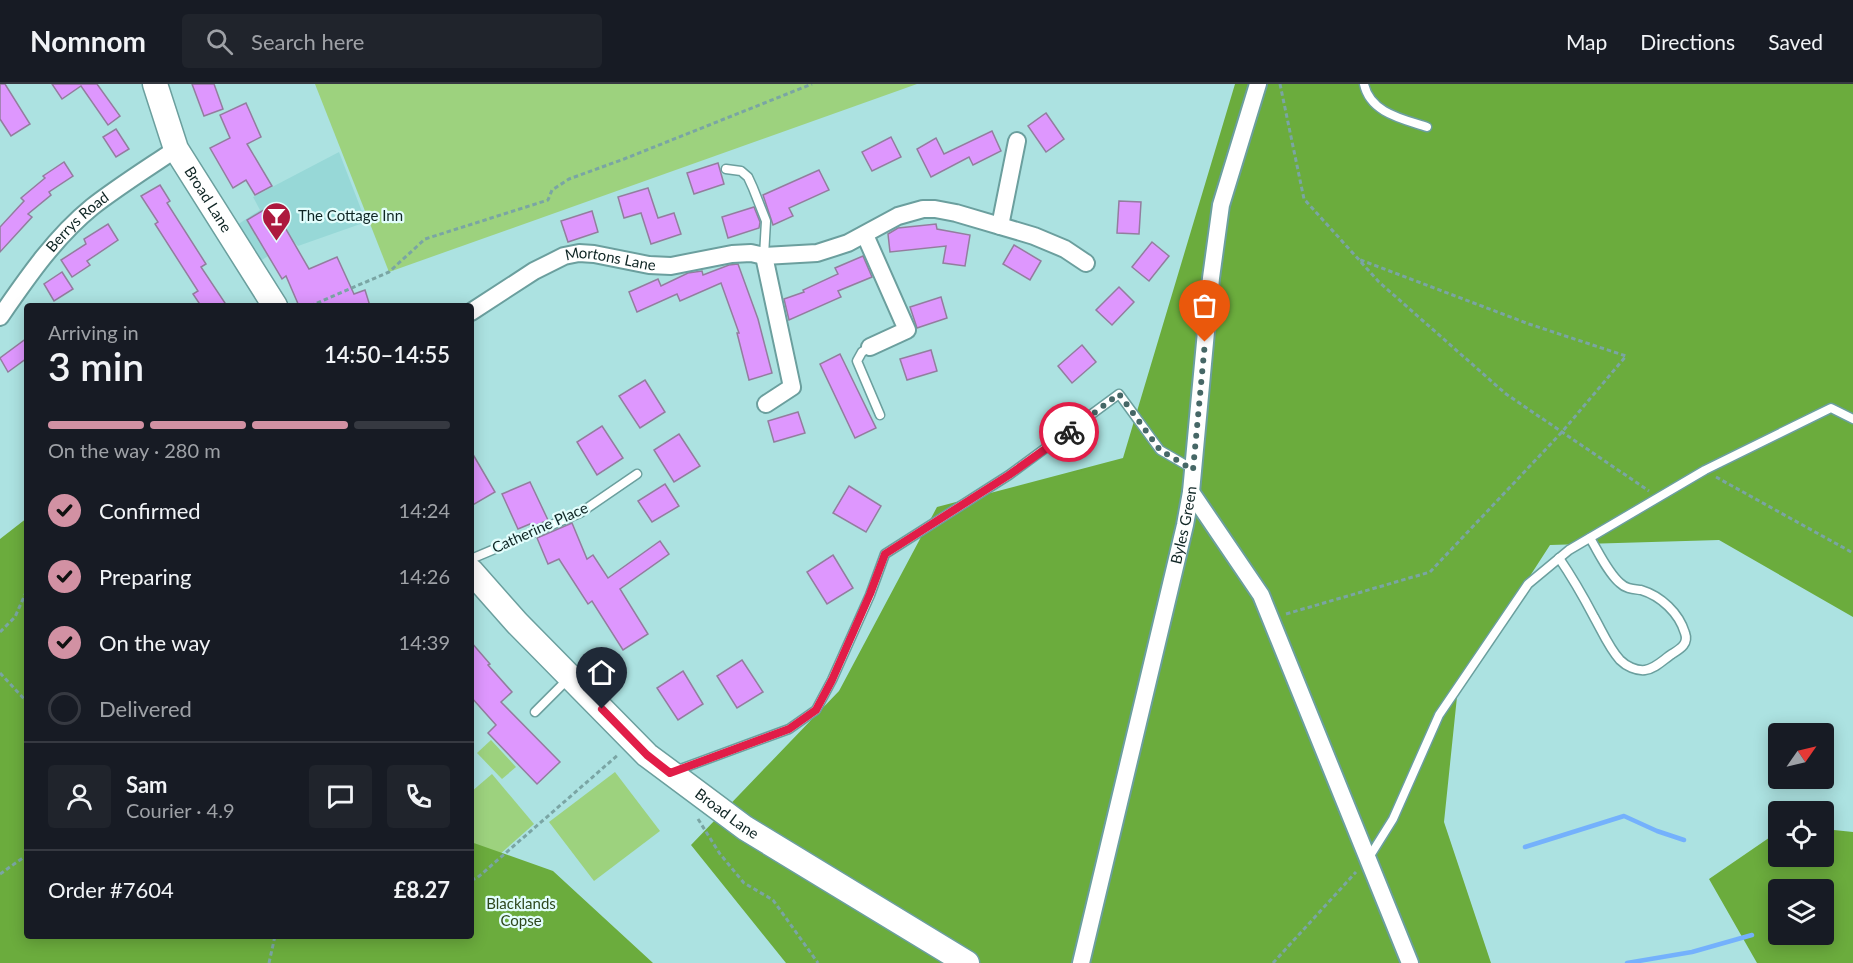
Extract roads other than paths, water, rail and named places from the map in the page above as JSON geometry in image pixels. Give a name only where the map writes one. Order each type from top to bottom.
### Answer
[{"type":"street","name":"Broad Lane","points":[[155,84],[176,149],[273,303]]},
{"type":"street","name":"Byles Green","points":[[1081,963],[1191,492],[1210,278],[1221,206],[1258,84]]},
{"type":"street","points":[[1000,226],[1017,141]]},
{"type":"street","name":"Berrys Road","points":[[0,317],[21,302],[45,255],[92,208],[176,149]]},
{"type":"street","name":"Mortons Lane","points":[[474,310],[549,262],[571,255],[594,254],[649,265],[671,266],[717,256],[750,253],[764,256],[817,253],[848,243],[898,216],[923,209],[956,213],[1049,241],[1086,263]]},
{"type":"street","points":[[865,235],[907,330],[870,347]]},
{"type":"street","points":[[764,256],[792,387],[766,405]]},
{"type":"street","points":[[1191,492],[1261,596],[1410,963]]},
{"type":"street","name":"Broad Lane","points":[[474,574],[517,623],[647,755],[745,828],[968,963]]},
{"type":"lane","points":[[1364,84],[1366,92],[1381,111],[1427,127]]},
{"type":"lane","points":[[726,169],[741,171],[748,177],[753,188],[766,221],[764,256]]},
{"type":"lane","points":[[870,347],[862,352],[857,361],[880,415]]},
{"type":"lane","points":[[670,773],[789,729],[816,710],[832,680],[885,554],[1009,475],[1119,394],[1160,450],[1193,470]]},
{"type":"lane","points":[[1367,860],[1393,819],[1439,715],[1528,584],[1569,550],[1704,470],[1832,408],[1853,419]]},
{"type":"lane","name":"Catherine Place","points":[[474,558],[580,513],[637,474]]},
{"type":"lane","points":[[1559,558],[1622,662],[1632,668],[1644,670],[1652,668],[1683,646],[1686,633],[1669,607],[1655,596],[1625,587],[1617,582],[1590,538]]},
{"type":"lane","points":[[536,712],[570,676]]},
{"type":"waterway","points":[[1525,847],[1624,816],[1684,840]]},
{"type":"waterway","points":[[1627,963],[1692,952],[1752,935]]},
{"type":"place","name":"The Cottage Inn","points":[[277,242]]},
{"type":"park label","name":"Blacklands Copse","points":[[521,912]]}]
